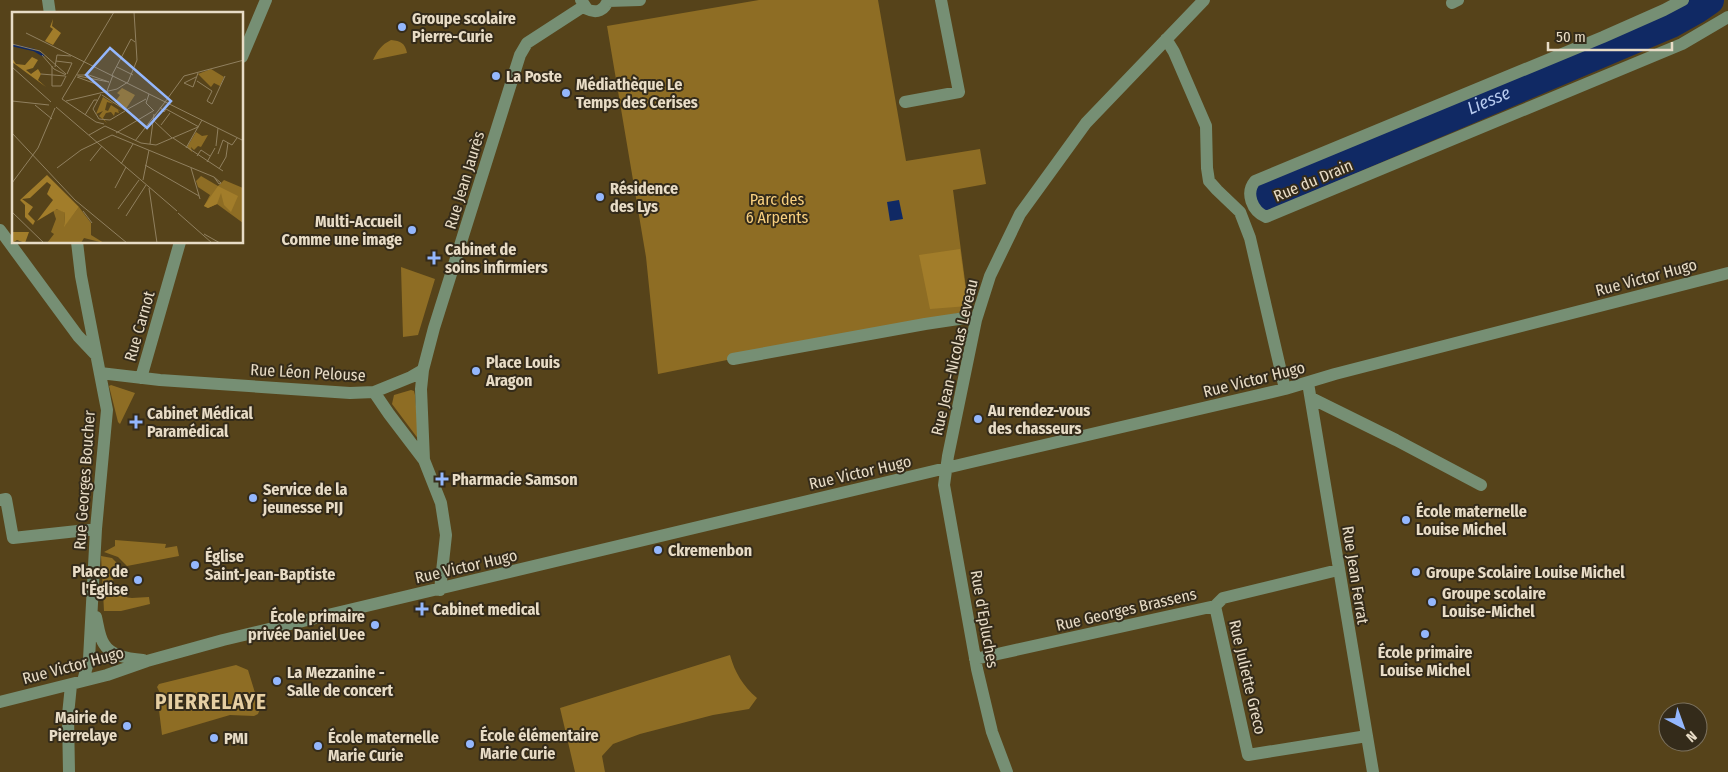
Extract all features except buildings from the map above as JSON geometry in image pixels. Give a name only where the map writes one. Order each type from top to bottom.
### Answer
[{"type":"street","points":[[244,52],[266,0]]},
{"type":"street","points":[[582,3],[591,11],[600,11],[607,5],[608,1],[640,0]]},
{"type":"street","points":[[905,102],[959,92],[941,0]]},
{"type":"street","name":"Rue Jean-Nicolas Leveau","points":[[946,468],[976,320],[990,276],[1020,214],[1086,123],[1204,0]]},
{"type":"street","name":"Rue du Drain","points":[[1683,0],[1603,37],[1255,181],[1250,190],[1252,203],[1257,211],[1266,217],[1682,44],[1728,17]]},
{"type":"street","name":"Rue Jean Jaurès","points":[[424,460],[421,389],[423,370],[434,328],[520,55],[527,43],[582,3]]},
{"type":"street","points":[[1166,39],[1174,52],[1206,126],[1209,181],[1240,212],[1250,238],[1285,389]]},
{"type":"street","points":[[0,230],[78,336],[96,355]]},
{"type":"street","name":"Rue Georges Boucher","points":[[69,772],[68,715],[77,683],[89,659],[96,529],[107,410],[81,276],[77,244]]},
{"type":"street","name":"Rue Carnot","points":[[100,373],[141,378],[179,244]]},
{"type":"street","name":"Rue Victor Hugo","points":[[0,702],[77,683],[223,640],[1285,389],[1335,374],[1728,272]]},
{"type":"street","points":[[733,359],[925,324],[965,318],[976,320]]},
{"type":"street","points":[[374,392],[423,370]]},
{"type":"street","name":"Rue Léon Pelouse","points":[[141,378],[350,393],[374,392],[424,460],[441,503],[446,535],[440,590]]},
{"type":"street","name":"Rue Jean Ferrat","points":[[1308,382],[1373,772]]},
{"type":"street","points":[[1312,398],[1481,485]]},
{"type":"street","name":"Rue d'Epluches","points":[[946,468],[944,485],[975,660],[992,732],[1007,772]]},
{"type":"street","points":[[0,500],[6,499],[13,538],[96,529]]},
{"type":"street","name":"Rue Georges Brassens","points":[[975,660],[1215,606],[1223,598],[1338,570]]},
{"type":"street","name":"Rue Georges Boucher","points":[[93,602],[104,644],[112,651],[127,658],[147,661]]},
{"type":"street","name":"Rue Juliette Greco","points":[[1215,606],[1248,755],[1367,736]]},
{"type":"green space","name":"Parc des 6 Arpents","points":[[759,0],[878,0],[906,161],[980,149],[986,184],[953,190],[969,311],[658,374],[646,257],[607,26]]},
{"type":"green space","points":[[391,40],[402,43],[407,53],[373,60],[380,48]]},
{"type":"green space","points":[[401,267],[435,279],[418,335],[403,337]]},
{"type":"green space","points":[[109,386],[135,393],[120,424]]},
{"type":"green space","points":[[411,390],[414,391],[415,395],[419,440],[392,404],[394,395]]},
{"type":"green space","points":[[115,540],[166,544],[165,548],[177,546],[179,556],[127,566],[118,557],[104,552],[115,546]]},
{"type":"green space","points":[[101,556],[112,558],[121,567],[114,571],[113,576],[114,585],[119,592],[132,598],[149,597],[150,604],[121,611],[104,611]]},
{"type":"green space","points":[[730,655],[740,679],[757,698],[749,709],[713,715],[640,734],[613,744],[602,756],[605,772],[575,772],[560,708]]},
{"type":"green space","points":[[236,665],[248,670],[260,709],[258,714],[254,716],[230,715],[162,735],[159,710],[157,708],[160,693],[157,687],[159,684]]},
{"type":"shaded area","points":[[960,249],[968,306],[930,309],[919,255]]},
{"type":"water","points":[[899,200],[903,219],[890,221],[887,202]]},
{"type":"waterway","name":"Liesse","points":[[1266,195],[1671,23],[1709,0]]},
{"type":"place","name":"Groupe scolaire Pierre-Curie","points":[[402,27]]},
{"type":"place","name":"La Poste","points":[[496,76]]},
{"type":"place","name":"Médiathèque Le Temps des Cerises","points":[[566,93]]},
{"type":"place","name":"Résidence des Lys","points":[[600,197]]},
{"type":"place","name":"Multi-Accueil Comme une image","points":[[412,230]]},
{"type":"place","name":"Cabinet de soins infirmiers","points":[[434,258]]},
{"type":"place","name":"Place Louis Aragon","points":[[476,371]]},
{"type":"place","name":"Au rendez-vous des chasseurs","points":[[978,419]]},
{"type":"place","name":"Cabinet Médical Paramédical","points":[[136,422]]},
{"type":"place","name":"Pharmacie Samson","points":[[442,479]]},
{"type":"place","name":"Service de la jeunesse PIJ","points":[[253,498]]},
{"type":"place","name":"École maternelle Louise Michel","points":[[1406,520]]},
{"type":"place","name":"Ckremenbon","points":[[658,550]]},
{"type":"place","name":"Église Saint-Jean-Baptiste","points":[[195,565]]},
{"type":"place","name":"Groupe Scolaire Louise Michel","points":[[1416,572]]},
{"type":"place","name":"Place de l'Église","points":[[138,580]]},
{"type":"place","name":"Groupe scolaire Louise-Michel","points":[[1432,602]]},
{"type":"place","name":"Cabinet medical","points":[[422,609]]},
{"type":"place","name":"École primaire privée Daniel Uee","points":[[375,625]]},
{"type":"place","name":"École primaire Louise Michel","points":[[1425,634]]},
{"type":"place","name":"La Mezzanine - Salle de concert","points":[[277,681]]},
{"type":"place","name":"Mairie de Pierrelaye","points":[[127,726]]},
{"type":"place","name":"PMI","points":[[214,738]]},
{"type":"place","name":"École élémentaire Marie Curie","points":[[470,744]]},
{"type":"place","name":"École maternelle Marie Curie","points":[[318,746]]},
{"type":"district","name":"PIERRELAYE","points":[[211,702]]}]
